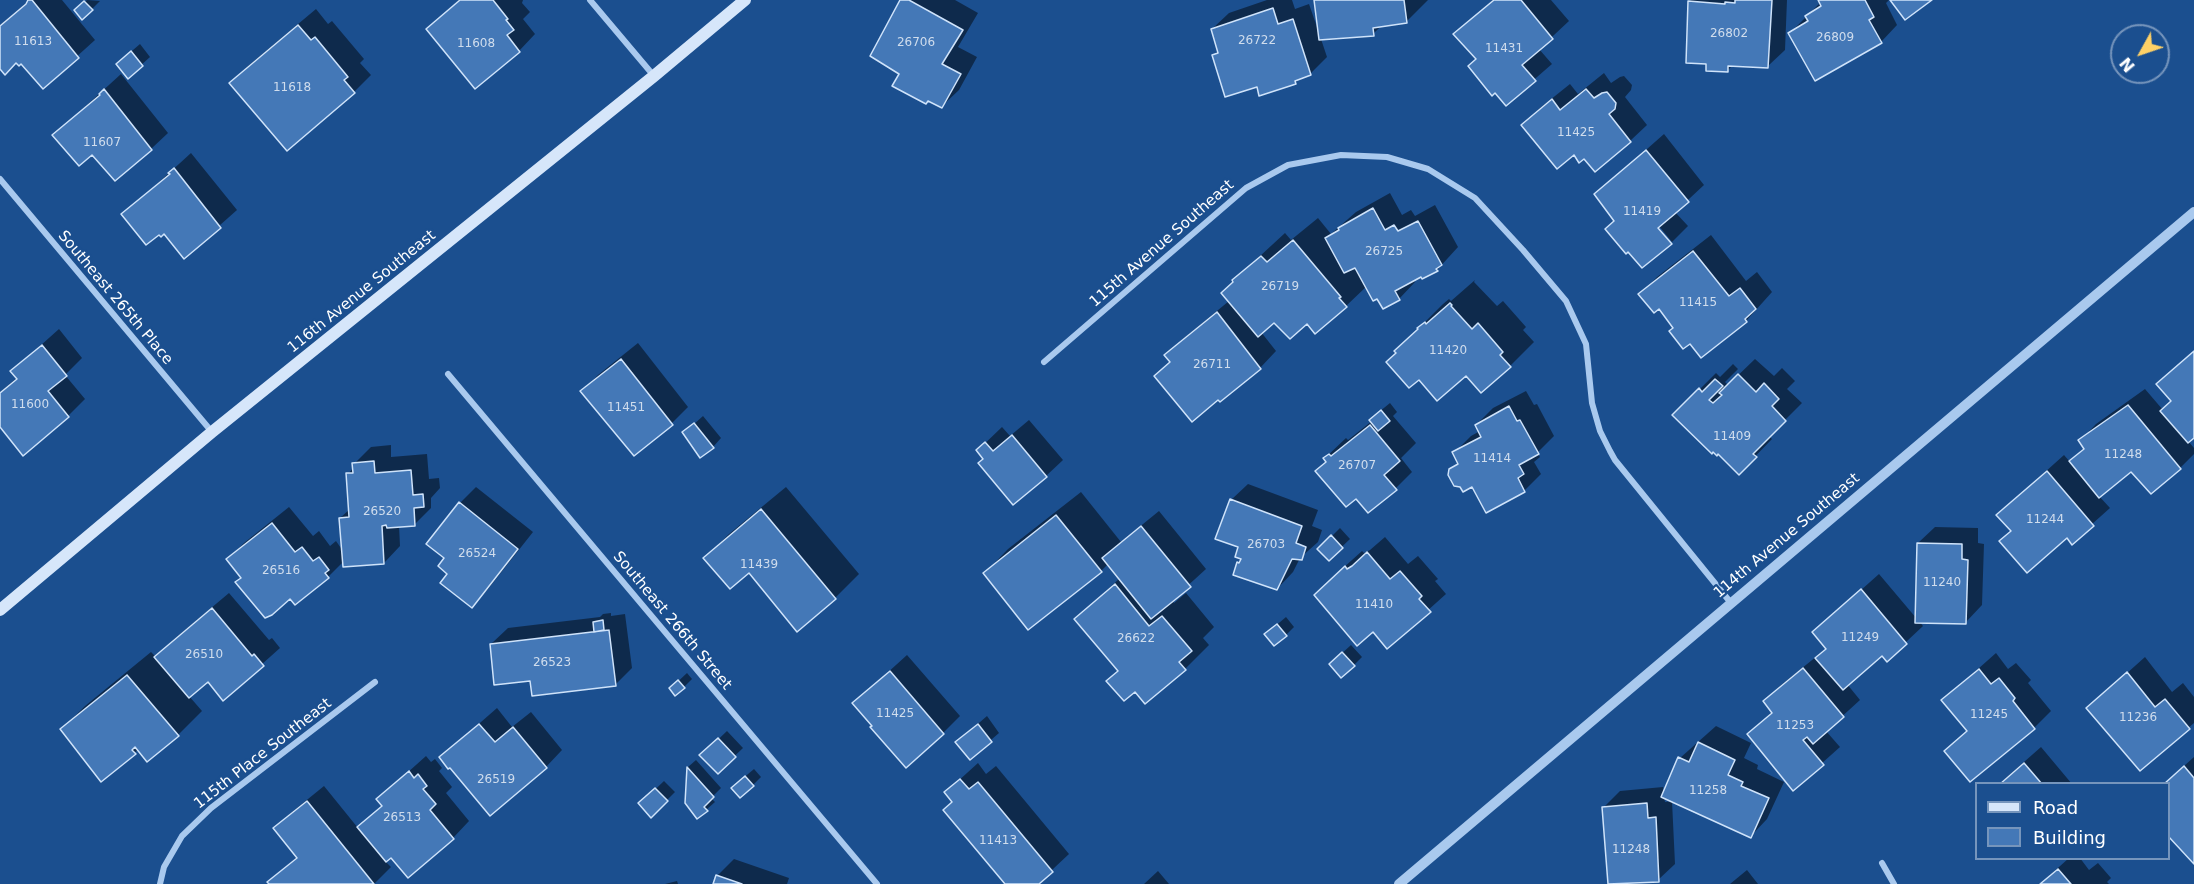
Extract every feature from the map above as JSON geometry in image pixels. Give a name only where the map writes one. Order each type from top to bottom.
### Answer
[{"type":"main road","name":"116th Avenue Southeast","points":[[0,610],[212,432],[745,0]]},
{"type":"street","points":[[590,0],[654,76]]},
{"type":"street","name":"115th Avenue Southeast","points":[[1044,362],[1246,188],[1288,165],[1341,155],[1388,157],[1428,169],[1475,198],[1566,301],[1586,344],[1592,403],[1600,430],[1615,460],[1731,603]]},
{"type":"street","name":"Southeast 265th Place","points":[[0,179],[212,432]]},
{"type":"street","name":"114th Avenue Southeast","points":[[1399,884],[2194,212]]},
{"type":"street","name":"Southeast 266th Street","points":[[447,374],[877,884]]},
{"type":"street","name":"115th Place Southeast","points":[[160,884],[164,867],[182,836],[211,808],[375,682]]},
{"type":"street","points":[[1882,863],[1894,884]]},
{"type":"building","points":[[28,0],[32,0],[79,58],[43,89],[21,64],[19,66],[16,63],[5,75],[0,69],[0,26]]},
{"type":"building","points":[[460,0],[493,0],[514,30],[507,35],[520,52],[475,89],[426,29]]},
{"type":"building","points":[[900,0],[909,0],[963,30],[942,64],[961,74],[942,108],[928,101],[926,104],[892,86],[899,74],[870,56]]},
{"type":"building","points":[[1314,0],[1404,0],[1407,23],[1373,28],[1374,36],[1319,40]]},
{"type":"building","points":[[1494,0],[1521,0],[1553,39],[1522,65],[1536,81],[1506,106],[1495,93],[1492,96],[1468,66],[1476,59],[1453,34]]},
{"type":"building","points":[[1735,0],[1772,0],[1768,68],[1728,66],[1728,72],[1706,71],[1706,64],[1686,63],[1688,1],[1725,4],[1725,2],[1735,3]]},
{"type":"building","points":[[1818,0],[1865,0],[1874,17],[1869,20],[1882,43],[1815,81],[1788,33],[1808,21],[1805,16],[1821,6]]},
{"type":"building","points":[[1890,0],[1932,0],[1905,20]]},
{"type":"building","points":[[84,1],[93,10],[82,20],[74,10]]},
{"type":"building","points":[[1273,8],[1278,24],[1293,19],[1311,75],[1295,81],[1296,84],[1259,96],[1257,87],[1225,97],[1212,55],[1218,53],[1211,29]]},
{"type":"building","points":[[298,25],[311,40],[315,37],[348,77],[344,80],[355,93],[287,151],[229,83]]},
{"type":"building","points":[[131,51],[143,66],[128,79],[116,64]]},
{"type":"building","points":[[104,89],[152,150],[115,181],[92,155],[79,166],[52,135],[100,95]]},
{"type":"building","points":[[1586,89],[1594,98],[1607,92],[1616,103],[1615,109],[1609,114],[1631,142],[1595,172],[1584,159],[1579,163],[1574,155],[1557,169],[1521,125],[1552,99],[1560,110]]},
{"type":"building","points":[[1646,150],[1689,202],[1658,228],[1672,244],[1642,268],[1628,252],[1626,254],[1605,229],[1614,221],[1594,194]]},
{"type":"building","points":[[174,168],[221,228],[184,259],[164,234],[146,245],[121,214],[170,174],[168,173]]},
{"type":"building","points":[[1373,208],[1385,230],[1394,225],[1398,231],[1418,221],[1442,265],[1436,269],[1438,271],[1395,291],[1400,300],[1383,309],[1377,299],[1373,301],[1355,268],[1344,273],[1325,238]]},
{"type":"building","points":[[1293,240],[1347,307],[1315,334],[1307,324],[1290,339],[1274,323],[1258,337],[1221,293],[1233,282],[1232,280],[1261,256],[1267,262]]},
{"type":"building","points":[[1693,251],[1729,296],[1740,288],[1756,309],[1745,319],[1747,322],[1701,358],[1690,344],[1683,349],[1669,331],[1673,328],[1659,309],[1654,313],[1638,294]]},
{"type":"building","points":[[1450,303],[1472,329],[1478,323],[1503,352],[1500,355],[1511,367],[1481,393],[1466,376],[1437,401],[1419,380],[1409,388],[1386,362],[1417,328],[1425,322],[1426,324]]},
{"type":"building","points":[[1217,312],[1261,369],[1192,422],[1154,376],[1170,362],[1164,355]]},
{"type":"building","points":[[42,345],[67,376],[48,391],[69,417],[23,456],[0,427],[0,393],[17,379],[10,371]]},
{"type":"building","points":[[2194,351],[2194,438],[2188,443],[2160,411],[2171,401],[2156,384]]},
{"type":"building","points":[[621,359],[673,425],[634,456],[580,391]]},
{"type":"building","points":[[1738,374],[1756,392],[1764,383],[1779,399],[1772,406],[1786,421],[1753,454],[1757,457],[1739,475],[1718,454],[1717,456],[1713,452],[1712,454],[1672,415],[1699,388],[1702,392],[1715,379],[1723,386],[1709,400],[1713,403],[1722,395],[1719,393]]},
{"type":"building","points":[[2128,405],[2181,469],[2151,494],[2131,472],[2099,498],[2069,461],[2084,449],[2078,440]]},
{"type":"building","points":[[1509,406],[1517,421],[1520,420],[1539,454],[1519,465],[1524,474],[1518,478],[1525,492],[1486,513],[1472,487],[1463,492],[1460,487],[1454,486],[1448,475],[1449,469],[1458,464],[1452,452],[1481,437],[1475,425]]},
{"type":"building","points":[[1381,410],[1390,421],[1378,431],[1369,420]]},
{"type":"building","points":[[694,423],[714,448],[700,458],[682,432]]},
{"type":"building","points":[[1370,425],[1400,461],[1384,475],[1397,490],[1368,513],[1356,499],[1346,507],[1315,471],[1326,462],[1323,458],[1329,454],[1331,456]]},
{"type":"building","points":[[1012,435],[1047,477],[1013,505],[978,463],[983,459],[976,450],[985,442],[993,451]]},
{"type":"building","points":[[374,461],[375,473],[411,470],[413,495],[423,494],[424,507],[414,508],[415,526],[387,528],[386,525],[382,526],[384,564],[343,567],[339,518],[349,517],[346,473],[353,473],[352,463]]},
{"type":"building","points":[[2047,471],[2094,526],[2072,545],[2067,538],[2027,573],[1999,541],[2011,531],[1996,515]]},
{"type":"building","points":[[1230,499],[1302,526],[1296,543],[1306,547],[1302,560],[1292,559],[1277,590],[1233,575],[1237,562],[1239,563],[1241,559],[1235,557],[1238,547],[1215,539]]},
{"type":"building","points":[[459,502],[518,549],[472,608],[440,583],[447,574],[438,566],[444,558],[426,544]]},
{"type":"building","points":[[761,509],[836,599],[797,632],[749,573],[730,589],[703,558]]},
{"type":"building","points":[[1056,515],[1102,572],[1028,630],[983,573]]},
{"type":"building","points":[[272,523],[295,552],[302,547],[313,561],[319,557],[329,570],[325,573],[329,578],[295,605],[290,599],[272,615],[265,618],[235,582],[241,578],[226,559]]},
{"type":"building","points":[[1141,526],[1191,587],[1151,619],[1102,558]]},
{"type":"building","points":[[1331,535],[1343,548],[1329,561],[1317,549]]},
{"type":"building","points":[[1917,543],[1962,544],[1962,559],[1968,560],[1966,624],[1915,623]]},
{"type":"building","points":[[1367,552],[1390,579],[1400,571],[1422,596],[1419,599],[1431,612],[1387,649],[1373,632],[1357,646],[1314,595],[1345,566],[1347,569],[1352,566]]},
{"type":"building","points":[[1115,584],[1149,626],[1162,616],[1192,651],[1179,662],[1186,670],[1145,704],[1135,692],[1124,701],[1106,681],[1118,671],[1074,619]]},
{"type":"building","points":[[1861,589],[1907,644],[1887,662],[1882,656],[1843,690],[1815,658],[1826,649],[1812,632]]},
{"type":"building","points":[[212,608],[252,656],[254,654],[264,666],[223,701],[208,682],[189,698],[154,657]]},
{"type":"building","points":[[603,620],[604,630],[594,632],[593,622]]},
{"type":"building","points":[[1277,624],[1287,636],[1274,646],[1264,634]]},
{"type":"building","points":[[609,630],[616,686],[532,696],[530,681],[494,685],[490,644]]},
{"type":"building","points":[[1342,652],[1355,666],[1341,678],[1329,664]]},
{"type":"building","points":[[1803,668],[1844,717],[1813,744],[1807,737],[1803,740],[1824,765],[1793,791],[1747,734],[1772,713],[1763,701]]},
{"type":"building","points":[[1979,669],[1991,684],[1999,678],[2015,698],[2013,701],[2035,729],[1970,782],[1944,751],[1967,731],[1941,700]]},
{"type":"building","points":[[890,671],[944,734],[906,768],[852,703]]},
{"type":"building","points":[[2127,672],[2155,707],[2165,699],[2190,729],[2140,771],[2086,708]]},
{"type":"building","points":[[127,675],[179,736],[147,762],[135,747],[132,750],[136,754],[101,782],[60,729]]},
{"type":"building","points":[[678,680],[685,688],[675,696],[669,688]]},
{"type":"building","points":[[479,724],[495,742],[513,727],[547,768],[490,816],[439,757]]},
{"type":"building","points":[[978,724],[992,742],[970,760],[955,742]]},
{"type":"building","points":[[718,738],[736,757],[718,774],[699,755]]},
{"type":"building","points":[[1698,742],[1735,760],[1728,775],[1743,782],[1741,786],[1769,798],[1751,838],[1661,797],[1678,757],[1689,762]]},
{"type":"building","points":[[2024,763],[2040,782],[2002,782]]},
{"type":"building","points":[[2184,766],[2194,778],[2194,864],[2170,838],[2170,782],[2166,782]]},
{"type":"building","points":[[687,767],[714,797],[704,807],[708,811],[697,819],[685,803]]},
{"type":"building","points":[[409,771],[414,778],[418,774],[427,786],[423,789],[436,804],[430,810],[454,839],[408,878],[391,858],[386,862],[357,827],[382,806],[376,799]]},
{"type":"building","points":[[745,776],[754,786],[740,798],[731,788]]},
{"type":"building","points":[[960,779],[969,789],[978,782],[1053,872],[1039,884],[1005,884],[943,810],[952,802],[944,792]]},
{"type":"building","points":[[655,788],[668,801],[651,818],[638,803]]},
{"type":"building","points":[[307,801],[374,884],[269,884],[267,882],[297,858],[273,828]]},
{"type":"building","points":[[1647,803],[1648,818],[1656,817],[1659,882],[1608,884],[1602,807]]},
{"type":"building","points":[[2058,869],[2071,884],[2040,884]]},
{"type":"building","points":[[716,875],[742,884],[713,884]]}]
